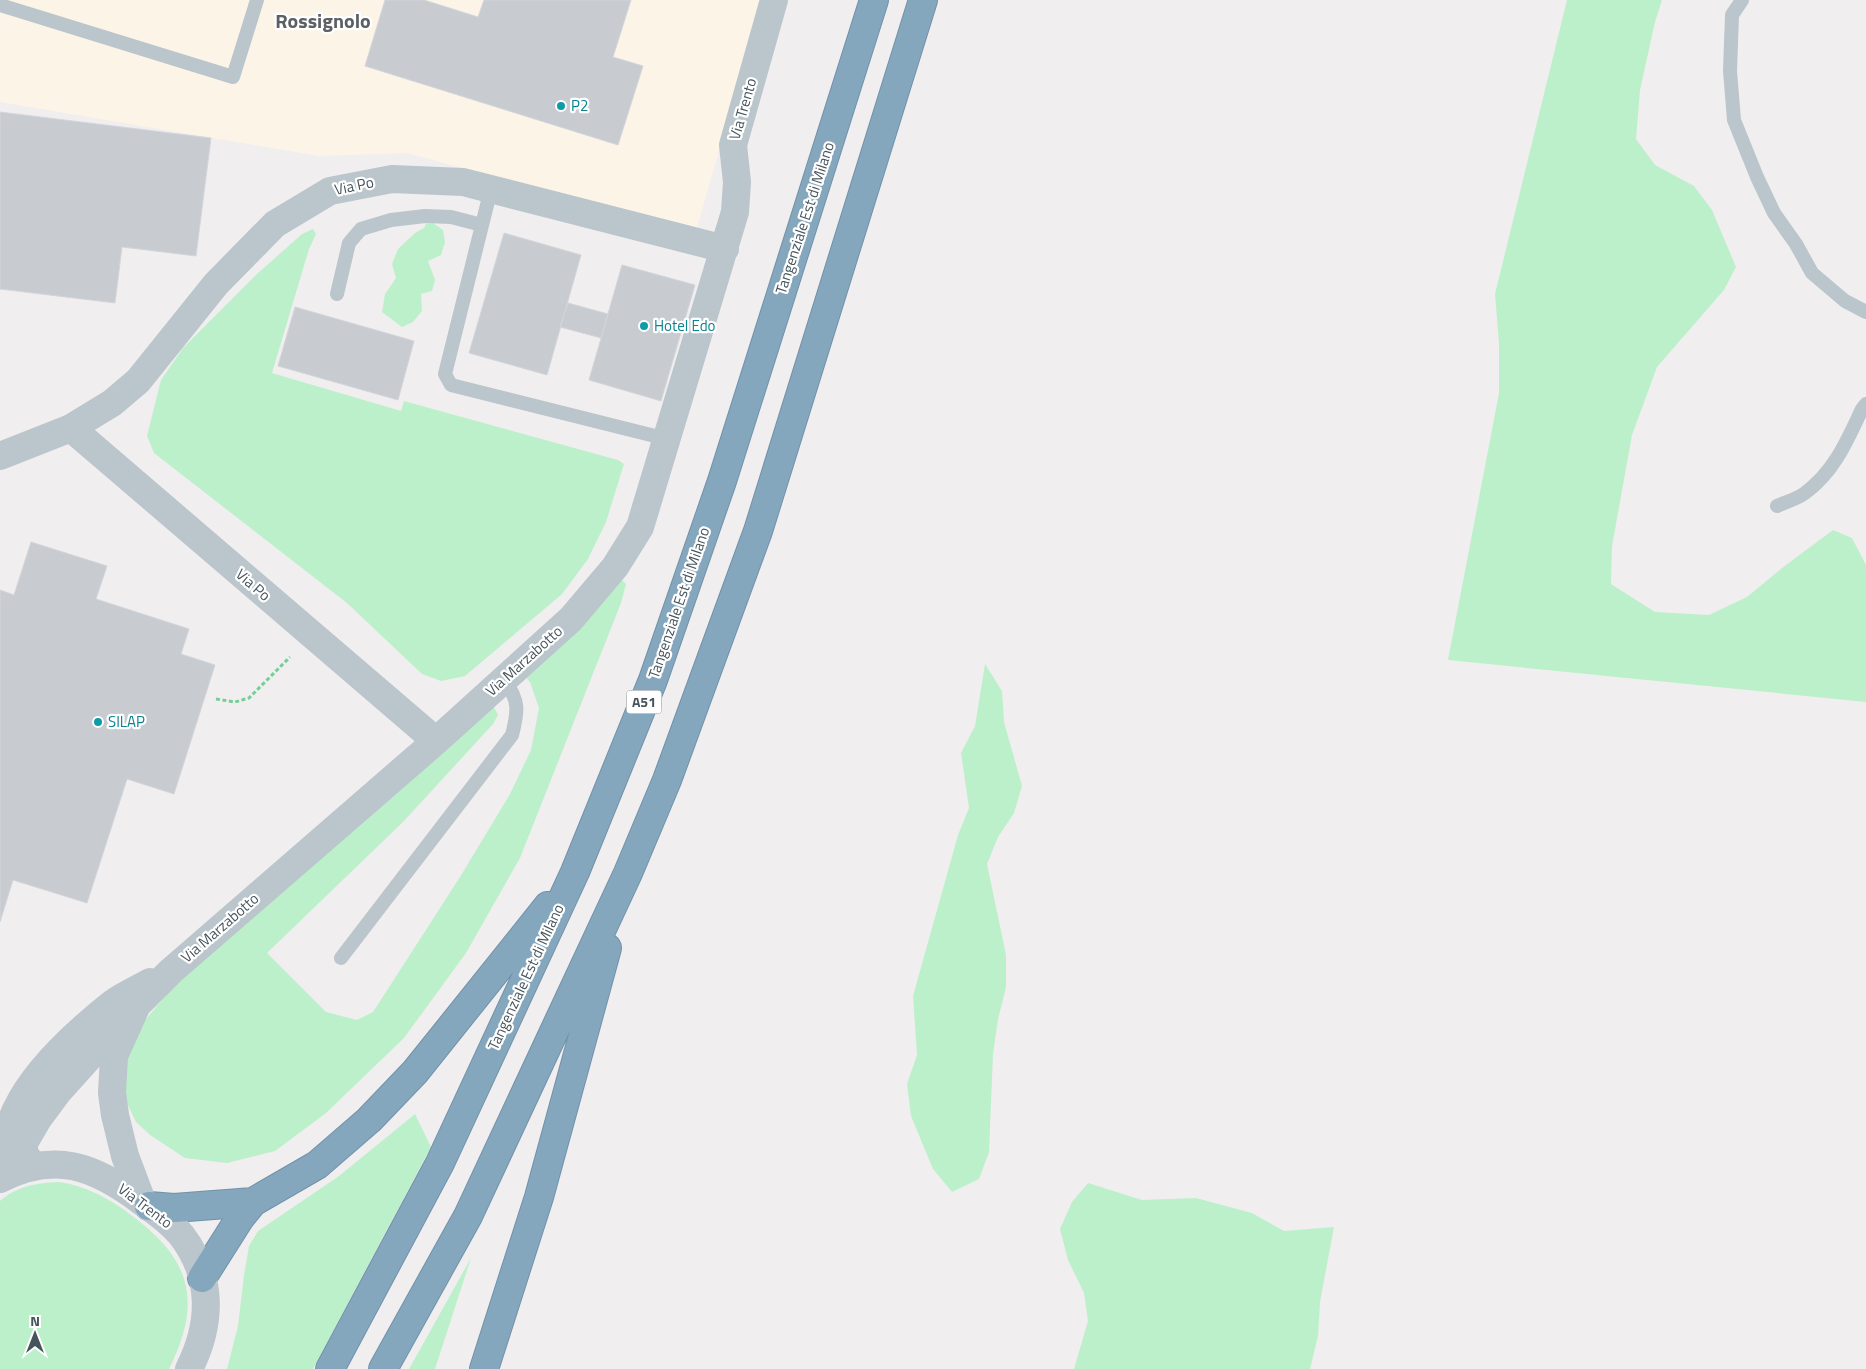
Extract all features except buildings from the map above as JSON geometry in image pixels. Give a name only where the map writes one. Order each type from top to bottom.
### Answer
[{"type":"highway","name":"Tangenziale Est di Milano","points":[[330,1369],[440,1163],[575,872],[653,680],[722,481],[874,0]]},
{"type":"highway","points":[[383,1369],[468,1216],[628,873],[667,780],[758,531],[922,0]]},
{"type":"highway","points":[[202,1278],[236,1225],[254,1202],[317,1164],[369,1120],[415,1072],[575,872]]},
{"type":"highway","points":[[484,1369],[538,1197],[628,873]]},
{"type":"highway","points":[[146,1204],[174,1208],[254,1202]]},
{"type":"street","name":"Via Trento","points":[[725,248],[735,212],[737,182],[732,145],[774,0]]},
{"type":"street","name":"Via Po","points":[[0,456],[71,428],[112,402],[138,381],[216,284],[274,224],[330,191],[392,179],[463,182],[725,248]]},
{"type":"street","name":"Via Marzabotto","points":[[33,1166],[24,1153],[24,1143],[38,1119],[58,1092],[137,1005],[171,971],[504,680],[570,619],[616,567],[640,527],[725,248]]},
{"type":"street","name":"Via Po","points":[[71,428],[436,741]]},
{"type":"street","name":"Via Marzabotto","points":[[0,1151],[17,1108],[23,1098],[36,1079],[69,1042],[114,1002],[171,971]]},
{"type":"street","name":"Via Marzabotto","points":[[137,1005],[114,1056],[112,1093],[125,1156],[146,1204]]},
{"type":"street","name":"Via Trento","points":[[0,1179],[33,1166],[59,1164],[87,1169],[130,1192],[181,1235],[194,1256],[202,1278],[206,1300],[205,1327],[189,1369]]},
{"type":"lane","points":[[0,5],[233,77],[257,0]]},
{"type":"lane","points":[[1742,0],[1732,16],[1731,81],[1734,120],[1774,213],[1796,244],[1812,273],[1845,301],[1866,312]]},
{"type":"lane","points":[[491,188],[445,374],[451,385],[667,439]]},
{"type":"lane","points":[[337,294],[349,243],[361,229],[391,220],[425,216],[451,217],[482,225]]},
{"type":"lane","points":[[1776,506],[1804,494],[1829,471],[1843,449],[1866,404]]},
{"type":"lane","points":[[340,958],[512,735],[518,712],[514,696],[504,680]]},
{"type":"path","points":[[216,699],[235,702],[249,698],[311,634]]},
{"type":"shaded area","points":[[0,0],[762,0],[696,231],[407,153],[319,156],[0,102]]},
{"type":"green space","points":[[1567,0],[1662,0],[1655,22],[1640,90],[1636,139],[1655,165],[1694,186],[1712,210],[1736,267],[1724,290],[1657,367],[1632,435],[1612,546],[1611,584],[1655,612],[1709,615],[1747,597],[1833,530],[1852,538],[1866,565],[1866,702],[1448,660],[1499,393],[1499,343],[1495,294]]},
{"type":"green space","points":[[433,223],[443,230],[445,242],[441,255],[428,261],[435,280],[432,291],[421,294],[422,311],[413,322],[402,327],[382,312],[385,294],[396,278],[392,264],[398,249],[415,233],[424,228],[426,224]]},
{"type":"green space","points":[[313,229],[316,234],[309,249],[272,373],[401,411],[404,401],[618,460],[624,464],[606,522],[588,559],[562,594],[465,676],[441,681],[422,674],[347,603],[154,453],[147,436],[161,380],[183,348],[257,274],[302,234]]},
{"type":"green space","points":[[621,579],[626,584],[621,603],[520,858],[466,953],[404,1038],[326,1113],[275,1151],[227,1163],[185,1158],[150,1135],[136,1122],[124,1097],[123,1062],[136,1031],[172,988],[491,702],[498,715],[493,724],[404,821],[267,953],[326,1012],[357,1020],[373,1012],[460,877],[510,794],[531,750],[539,708],[530,682],[522,673]]},
{"type":"green space","points":[[985,664],[1002,691],[1004,722],[1022,786],[1014,813],[998,837],[987,864],[1006,955],[1006,987],[998,1019],[993,1054],[989,1152],[979,1179],[952,1192],[933,1169],[911,1116],[907,1084],[917,1055],[913,996],[958,835],[969,808],[961,753],[975,726]]},
{"type":"green space","points":[[415,1114],[431,1147],[313,1369],[227,1369],[238,1326],[249,1246],[258,1231],[339,1176]]},
{"type":"green space","points":[[59,1182],[88,1190],[106,1198],[123,1209],[151,1231],[167,1248],[178,1265],[185,1283],[188,1302],[186,1322],[180,1345],[169,1369],[0,1369],[0,1201],[13,1192],[28,1186]]},
{"type":"green space","points":[[1088,1183],[1142,1200],[1196,1198],[1252,1213],[1284,1231],[1334,1227],[1320,1302],[1318,1336],[1310,1369],[1074,1369],[1088,1321],[1084,1293],[1068,1260],[1060,1229],[1072,1202]]},
{"type":"green space","points":[[471,1258],[435,1369],[409,1369]]},
{"type":"place","name":"P2","points":[[561,106]]},
{"type":"place","name":"Hotel Edo","points":[[644,326]]},
{"type":"place","name":"SILAP","points":[[98,722]]},
{"type":"district","name":"Rossignolo","points":[[323,21]]}]
